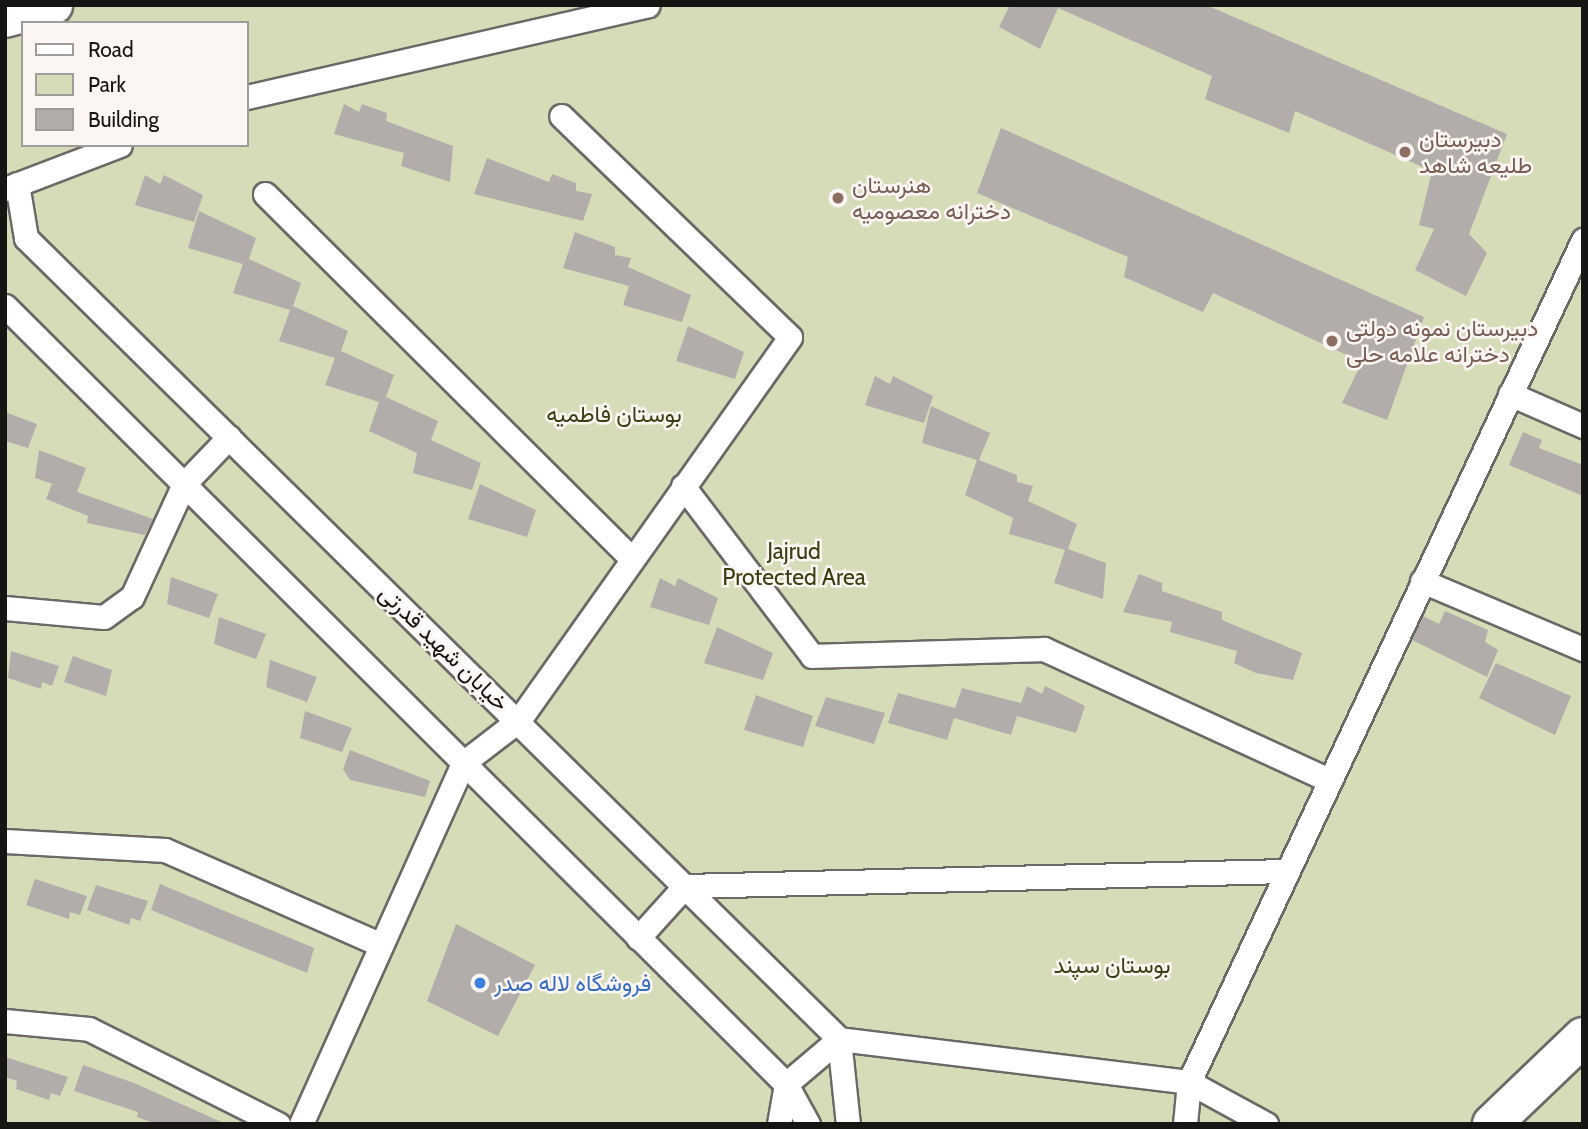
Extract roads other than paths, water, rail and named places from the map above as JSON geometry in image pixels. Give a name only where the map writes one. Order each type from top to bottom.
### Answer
[{"type":"highway","points":[[5,18],[53,5]]},
{"type":"highway","points":[[1492,1124],[1583,1037]]},
{"type":"street","points":[[248,97],[648,5]]},
{"type":"street","points":[[301,1124],[463,762],[519,720],[631,558],[790,337],[561,116]]},
{"type":"street","points":[[11,186],[115,147]]},
{"type":"street","name":"خیابان شهید قدرتی","points":[[11,186],[26,238],[519,720],[839,1039]]},
{"type":"street","points":[[265,194],[631,558]]},
{"type":"street","points":[[1185,1124],[1189,1082],[1583,240]]},
{"type":"street","points":[[5,306],[786,1084],[808,1124]]},
{"type":"street","points":[[1510,394],[1583,426]]},
{"type":"street","points":[[5,608],[104,617],[132,597],[184,484],[229,437]]},
{"type":"street","points":[[683,486],[812,656],[1044,649],[1329,780]]},
{"type":"street","points":[[1422,581],[1583,649]]},
{"type":"street","points":[[5,841],[165,850],[381,945]]},
{"type":"street","points":[[638,938],[685,886],[1287,871]]},
{"type":"street","points":[[5,1021],[89,1029],[278,1124]]},
{"type":"street","points":[[839,1039],[848,1124]]},
{"type":"street","points":[[779,1124],[786,1084],[839,1039],[1189,1082],[1266,1124]]},
{"type":"place","name":"دبیرستان طلیعه شاهد","points":[[1405,152]]},
{"type":"place","name":"هنرستان دخترانه معصومیه","points":[[838,198]]},
{"type":"place","name":"دبیرستان نمونه دولتی دخترانه علامه حلی","points":[[1332,341]]},
{"type":"place","name":"فروشگاه لاله صدر","points":[[480,983]]},
{"type":"park label","name":"بوستان فاطمیه","points":[[614,414]]},
{"type":"park label","name":"Jajrud Protected Area","points":[[794,564]]},
{"type":"park label","name":"بوستان سپند","points":[[1112,965]]}]
